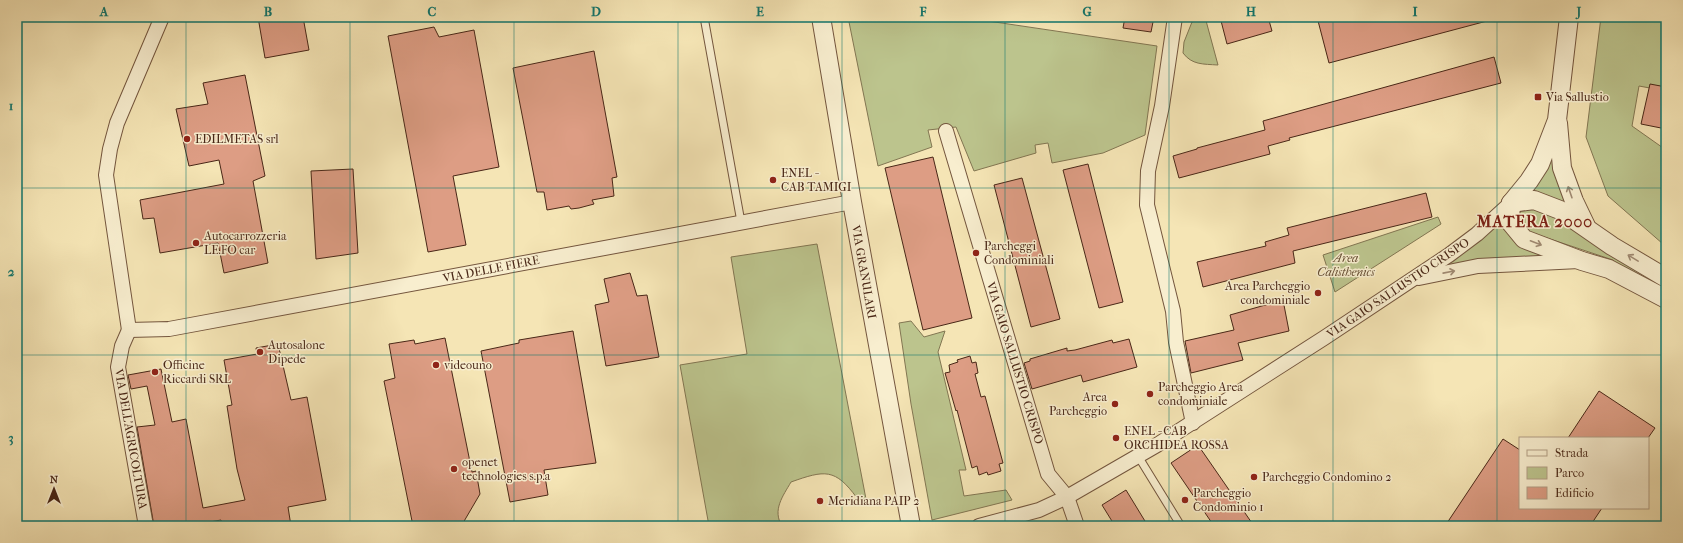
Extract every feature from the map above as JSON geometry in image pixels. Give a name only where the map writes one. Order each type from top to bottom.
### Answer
[{"type":"street","points":[[129,330],[106,175],[110,149],[117,124],[162,17]]},
{"type":"street","name":"VIA GRANULARI","points":[[821,17],[852,202],[911,526]]},
{"type":"street","points":[[1175,17],[1162,106],[1148,171],[1147,204],[1172,311],[1176,342],[1193,423]]},
{"type":"street","name":"VIA GAIO SALLUSTIO CRISPO","points":[[979,526],[1039,510],[1067,497],[1138,456],[1193,423],[1324,338],[1455,251],[1477,234],[1511,204],[1540,164],[1557,120],[1569,17]]},
{"type":"street","points":[[1557,120],[1562,168],[1574,201],[1586,227]]},
{"type":"street","name":"VIA GAIO SALLUSTIO CRISPO","points":[[946,132],[1048,474],[1067,497]]},
{"type":"street","points":[[1666,278],[1612,246],[1560,210],[1534,200],[1511,204],[1510,222],[1524,239],[1582,261],[1609,269],[1666,299]]},
{"type":"street","name":"VIA DELLE FIERE","points":[[129,330],[169,329],[852,202]]},
{"type":"street","points":[[1410,280],[1478,266],[1582,261]]},
{"type":"street","name":"VIA DELL'AGRICOLTURA","points":[[129,330],[122,346],[118,366],[146,526]]},
{"type":"street","points":[[1067,497],[1077,526]]},
{"type":"lane","points":[[704,17],[741,222]]},
{"type":"lane","points":[[1138,456],[1181,526]]},
{"type":"green space","points":[[848,17],[961,17],[1157,46],[1145,135],[1103,153],[1052,163],[1048,143],[1035,145],[1036,153],[974,171],[956,127],[928,130],[932,147],[878,166]]},
{"type":"green space","points":[[1205,17],[1218,65],[1194,62],[1183,53],[1184,42],[1192,22]]},
{"type":"green space","points":[[1601,17],[1666,17],[1666,91],[1639,86],[1632,126],[1666,150],[1666,245],[1608,196],[1586,137]]},
{"type":"green space","points":[[1553,150],[1569,207],[1528,193]]},
{"type":"green space","points":[[1533,207],[1558,215],[1666,285],[1666,291],[1621,268],[1613,260],[1529,232],[1518,220],[1519,209]]},
{"type":"green space","name":"Area Calisthenics","points":[[1438,217],[1441,224],[1335,292],[1323,255]]},
{"type":"green space","points":[[1502,217],[1555,257],[1436,270]]},
{"type":"green space","points":[[817,244],[866,499],[857,498],[842,481],[835,477],[828,474],[813,475],[791,482],[778,509],[779,520],[782,526],[709,526],[680,365],[747,354],[731,257]]},
{"type":"green space","points":[[911,321],[924,337],[945,331],[938,352],[966,470],[959,470],[964,496],[1006,490],[1012,500],[932,520],[911,404],[899,323]]},
{"type":"building","points":[[258,17],[303,17],[309,50],[265,58]]},
{"type":"building","points":[[1125,17],[1154,17],[1151,32],[1123,28]]},
{"type":"building","points":[[1220,17],[1268,17],[1272,31],[1227,44]]},
{"type":"building","points":[[1317,17],[1487,17],[1487,21],[1329,63]]},
{"type":"building","points":[[434,27],[439,37],[474,30],[499,167],[453,176],[466,245],[428,252],[388,36]]},
{"type":"building","points":[[594,51],[617,177],[612,178],[614,196],[592,200],[594,204],[579,208],[571,209],[569,206],[547,210],[544,192],[537,192],[513,68]]},
{"type":"building","points":[[1494,57],[1501,83],[1289,138],[1290,140],[1268,146],[1270,154],[1179,178],[1173,156],[1265,130],[1263,121]]},
{"type":"building","points":[[245,75],[265,176],[253,181],[268,263],[224,273],[218,243],[160,253],[154,218],[143,219],[140,200],[224,184],[219,160],[189,166],[176,109],[208,104],[203,83]]},
{"type":"building","points":[[1650,84],[1666,87],[1666,129],[1641,124]]},
{"type":"building","points":[[933,157],[972,318],[923,330],[885,168]]},
{"type":"building","points":[[1088,164],[1123,302],[1099,308],[1063,170]]},
{"type":"building","points":[[353,169],[358,253],[316,259],[311,171]]},
{"type":"building","points":[[1022,178],[1060,319],[1031,327],[994,185]]},
{"type":"building","points":[[1426,193],[1432,217],[1293,251],[1295,263],[1203,287],[1197,262],[1266,246],[1265,242],[1289,235],[1287,228]]},
{"type":"building","points":[[630,273],[637,296],[647,295],[659,357],[606,366],[595,305],[609,302],[604,279]]},
{"type":"building","points":[[1283,300],[1289,331],[1238,343],[1243,360],[1191,373],[1185,341],[1234,330],[1230,315]]},
{"type":"building","points":[[573,331],[596,463],[544,470],[548,495],[510,502],[481,351],[519,343],[519,340]]},
{"type":"building","points":[[445,338],[472,472],[476,471],[480,494],[463,523],[449,526],[413,526],[384,381],[395,378],[389,344],[414,340],[415,344]]},
{"type":"building","points":[[1129,339],[1137,367],[1083,382],[1081,375],[1032,389],[1024,363],[1030,361],[1030,359],[1067,348],[1067,351],[1075,350],[1112,340],[1113,343]]},
{"type":"building","points":[[278,344],[291,400],[307,397],[326,500],[288,507],[291,526],[222,526],[221,520],[187,526],[154,526],[137,427],[155,425],[147,386],[131,389],[128,375],[161,369],[172,422],[186,419],[203,508],[245,500],[237,469],[227,406],[232,405],[224,360],[257,354],[256,348]]},
{"type":"building","points":[[970,356],[972,363],[976,362],[978,373],[975,374],[981,397],[985,396],[1003,463],[999,464],[1001,471],[988,475],[987,472],[979,475],[977,466],[972,468],[957,410],[956,411],[945,373],[950,372],[949,365],[958,362],[957,360]]},
{"type":"building","points":[[1599,391],[1655,428],[1649,437],[1569,437]]},
{"type":"building","points":[[1503,439],[1519,449],[1519,509],[1601,509],[1590,526],[1445,526]]},
{"type":"building","points":[[1198,445],[1254,526],[1214,526],[1171,463]]},
{"type":"building","points":[[1126,490],[1148,526],[1115,526],[1102,505]]},
{"type":"place","name":"Via Sallustio","points":[[1538,97]]},
{"type":"place","name":"EDILMETAS srl","points":[[187,139]]},
{"type":"place","name":"ENEL - CAB TAMIGI","points":[[773,180]]},
{"type":"place","name":"Autocarrozzeria LE.FO car","points":[[196,243]]},
{"type":"place","name":"Parcheggi Condominiali","points":[[976,253]]},
{"type":"place","name":"Area Parcheggio condominiale","points":[[1318,293]]},
{"type":"place","name":"Autosalone Dipede","points":[[260,352]]},
{"type":"place","name":"videouno","points":[[436,365]]},
{"type":"place","name":"Officine Riccardi SRL","points":[[155,372]]},
{"type":"place","name":"Parcheggio Area condominiale","points":[[1150,394]]},
{"type":"place","name":"Area Parcheggio","points":[[1115,404]]},
{"type":"place","name":"ENEL - CAB ORCHIDEA ROSSA","points":[[1116,438]]},
{"type":"place","name":"openet technologies s.p.a","points":[[454,469]]},
{"type":"place","name":"Parcheggio Condomino 2","points":[[1254,477]]},
{"type":"place","name":"Parcheggio Condominio 1","points":[[1185,500]]},
{"type":"place","name":"Meridiana PAIP 2","points":[[820,501]]},
{"type":"district","name":"MATERA 2000","points":[[1535,221]]}]
